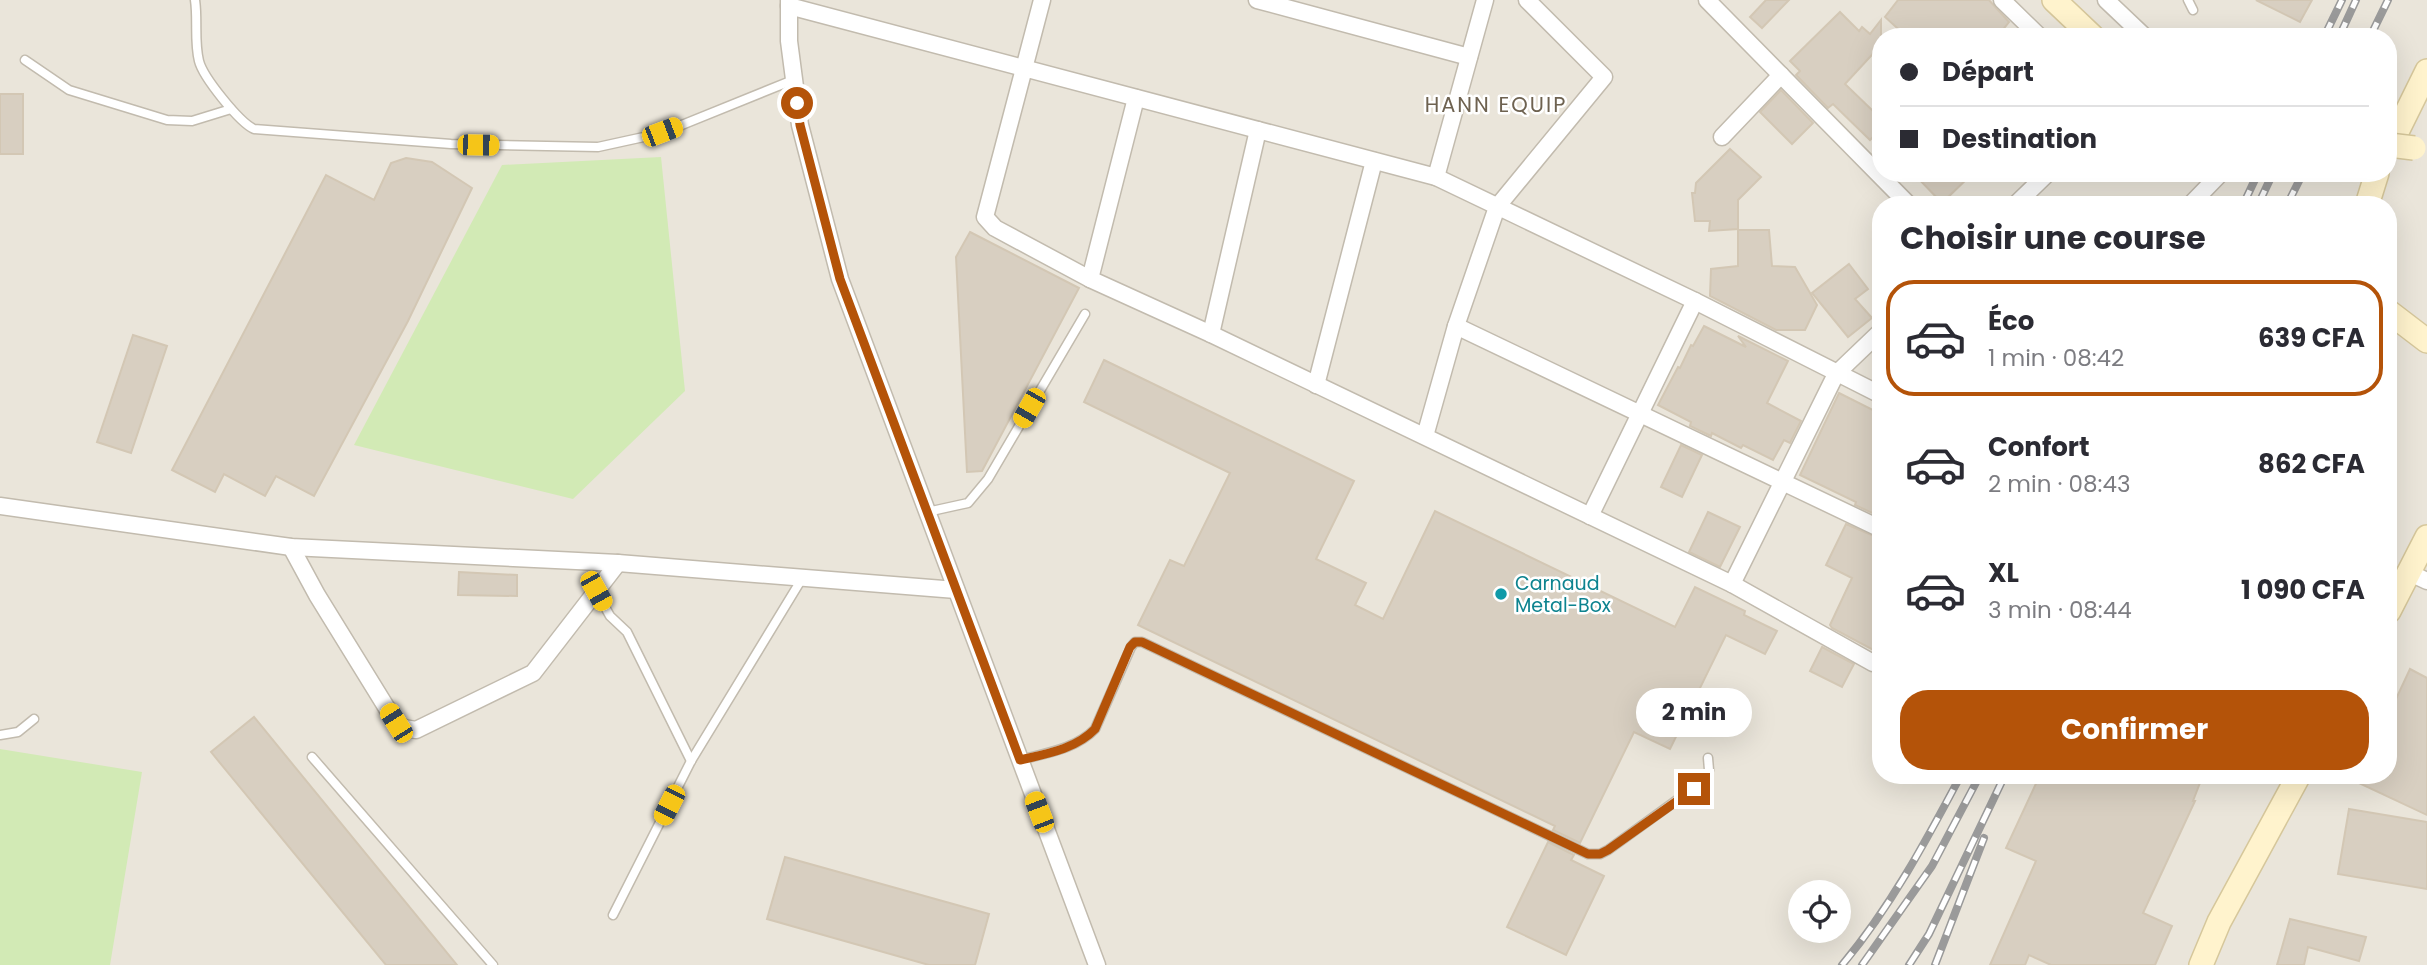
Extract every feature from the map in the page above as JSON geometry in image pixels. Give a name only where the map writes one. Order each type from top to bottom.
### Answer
[{"type":"main road","points":[[2054,0],[2084,28]]},
{"type":"main road","points":[[2397,130],[2427,71]]},
{"type":"main road","points":[[2397,146],[2421,147]]},
{"type":"main road","points":[[2397,318],[2427,341]]},
{"type":"main road","points":[[2397,602],[2418,577],[2427,537]]},
{"type":"main road","points":[[2201,965],[2219,922],[2294,784]]},
{"type":"street","points":[[1042,0],[985,217],[995,228],[1090,279],[1211,334],[1732,584],[1872,662]]},
{"type":"street","points":[[1257,0],[1469,58]]},
{"type":"street","points":[[1436,177],[1485,0]]},
{"type":"street","points":[[1425,436],[1456,326],[1497,207],[1604,77],[1527,0]]},
{"type":"street","points":[[1707,0],[1872,167]]},
{"type":"street","points":[[2002,0],[2031,28]]},
{"type":"street","points":[[2106,0],[2136,28]]},
{"type":"street","points":[[1097,965],[840,279],[800,125],[793,80],[789,3],[1436,177],[1695,301],[1872,391]]},
{"type":"street","points":[[1722,137],[1781,75]]},
{"type":"street","points":[[1090,279],[1136,98]]},
{"type":"street","points":[[1211,334],[1258,130]]},
{"type":"street","points":[[1315,385],[1374,161]]},
{"type":"street","points":[[1886,182],[1900,196]]},
{"type":"street","points":[[2024,196],[2039,182]]},
{"type":"street","points":[[2199,196],[2213,182]]},
{"type":"street","points":[[1590,516],[1695,301]]},
{"type":"street","points":[[1456,326],[1872,525]]},
{"type":"street","points":[[1732,584],[1836,374],[1872,340]]},
{"type":"street","points":[[0,506],[291,547],[618,563],[957,590]]},
{"type":"street","points":[[291,547],[317,595],[396,723],[416,730],[533,673],[618,563]]},
{"type":"lane","points":[[195,0],[199,61],[202,69],[232,108],[254,129],[451,144],[586,148],[639,139],[662,132],[793,80]]},
{"type":"lane","points":[[2188,0],[2193,10]]},
{"type":"lane","points":[[26,60],[69,90],[167,120],[192,121],[232,108]]},
{"type":"lane","points":[[927,512],[968,503],[988,480],[1085,314]]},
{"type":"lane","points":[[613,915],[691,761],[803,577]]},
{"type":"lane","points":[[596,591],[610,616],[627,632],[691,761]]},
{"type":"lane","points":[[1020,760],[1062,749],[1087,737],[1095,729],[1130,647],[1135,642],[1142,642],[1588,854],[1600,854],[1608,850],[1706,779],[1709,770],[1708,758]]},
{"type":"lane","points":[[0,735],[18,732],[34,719]]},
{"type":"lane","points":[[312,757],[493,965]]},
{"type":"shaded area","points":[[0,0],[2427,0],[2427,965],[0,965]]},
{"type":"green space","points":[[661,157],[685,391],[573,499],[354,445],[502,165]]},
{"type":"green space","points":[[0,749],[142,772],[110,965],[0,965]]},
{"type":"building","points":[[1766,0],[1789,0],[1762,28],[1750,17]]},
{"type":"building","points":[[1898,0],[1989,0],[2009,22],[2004,28],[1897,28],[1885,17]]},
{"type":"building","points":[[2256,0],[2312,0],[2300,22]]},
{"type":"building","points":[[1840,12],[1859,31],[1862,27],[1870,34],[1872,31],[1872,55],[1845,84],[1872,110],[1872,138],[1870,140],[1833,104],[1828,108],[1796,75],[1800,71],[1790,61]]},
{"type":"building","points":[[1781,90],[1813,123],[1792,144],[1760,112]]},
{"type":"building","points":[[0,94],[23,94],[23,154],[0,154]]},
{"type":"building","points":[[1730,149],[1761,177],[1738,200],[1738,229],[1709,231],[1710,221],[1695,221],[1692,193],[1695,193],[1696,183]]},
{"type":"building","points":[[406,158],[432,162],[472,188],[408,321],[314,496],[276,476],[265,496],[224,474],[215,492],[172,470],[326,175],[374,200],[391,163]]},
{"type":"building","points":[[1922,182],[1964,182],[1949,196],[1935,196]]},
{"type":"building","points":[[1738,230],[1769,230],[1772,266],[1795,267],[1817,305],[1805,330],[1776,330],[1710,296],[1711,269],[1738,266]]},
{"type":"building","points":[[970,232],[1079,288],[982,471],[967,472],[956,257]]},
{"type":"building","points":[[1849,264],[1868,289],[1855,299],[1872,318],[1848,337],[1812,293]]},
{"type":"building","points":[[1704,326],[1746,347],[1738,336],[1788,361],[1767,403],[1801,421],[1790,443],[1784,440],[1773,460],[1743,445],[1741,448],[1712,433],[1711,436],[1690,426],[1691,422],[1658,405]]},
{"type":"building","points":[[133,335],[167,346],[131,453],[97,442]]},
{"type":"building","name":"Carnaud Metal-Box","points":[[1104,360],[1354,481],[1316,559],[1366,583],[1355,605],[1383,619],[1435,511],[1675,627],[1695,587],[1745,611],[1744,615],[1777,631],[1765,654],[1726,635],[1670,749],[1634,732],[1580,843],[1553,830],[1555,826],[1138,625],[1170,560],[1184,566],[1230,473],[1084,402]]},
{"type":"building","points":[[1839,393],[1872,410],[1872,513],[1855,505],[1856,502],[1800,475]]},
{"type":"building","points":[[1681,445],[1702,455],[1682,497],[1661,487]]},
{"type":"building","points":[[1708,512],[1740,527],[1720,567],[1689,552]]},
{"type":"building","points":[[1846,524],[1872,535],[1872,649],[1830,625],[1852,578],[1826,565]]},
{"type":"building","points":[[459,572],[517,575],[517,596],[458,595]]},
{"type":"building","points":[[1822,647],[1854,664],[1842,687],[1810,671]]},
{"type":"building","points":[[2410,669],[2427,678],[2427,815],[2361,784],[2397,784],[2397,697]]},
{"type":"building","points":[[254,717],[457,965],[386,965],[211,752]]},
{"type":"building","points":[[2036,784],[2200,784],[2195,801],[2143,913],[2172,926],[2155,965],[2051,965],[2029,955],[2025,965],[1990,965],[2036,861],[2006,848]]},
{"type":"building","points":[[2349,809],[2427,822],[2427,889],[2338,874]]},
{"type":"building","points":[[1548,842],[1574,855],[1571,860],[1604,876],[1566,955],[1507,927]]},
{"type":"building","points":[[785,857],[989,914],[975,965],[929,965],[767,919]]},
{"type":"building","points":[[2290,919],[2366,937],[2359,961],[2308,947],[2304,965],[2277,965]]},
{"type":"railway","points":[[2328,28],[2342,0]]},
{"type":"railway","points":[[2343,28],[2356,0]]},
{"type":"railway","points":[[2374,28],[2388,0]]},
{"type":"railway","points":[[2247,196],[2254,182]]},
{"type":"railway","points":[[2262,196],[2269,182]]},
{"type":"railway","points":[[2292,196],[2298,182]]},
{"type":"railway","points":[[1842,965],[1892,897],[1956,784]]},
{"type":"railway","points":[[1862,965],[1932,866],[1975,784]]},
{"type":"railway","points":[[1909,965],[1929,934],[2001,784]]},
{"type":"railway","points":[[1935,965],[1984,838]]},
{"type":"place","name":"Carnaud Metal-Box","points":[[1501,594]]},
{"type":"district","name":"HANN EQUIP","points":[[1496,104]]},
{"type":"route","points":[[797,103],[800,125],[840,279],[1020,760],[1062,749],[1087,737],[1095,729],[1130,647],[1135,642],[1142,642],[1588,854],[1600,854],[1608,850],[1694,789]]}]
